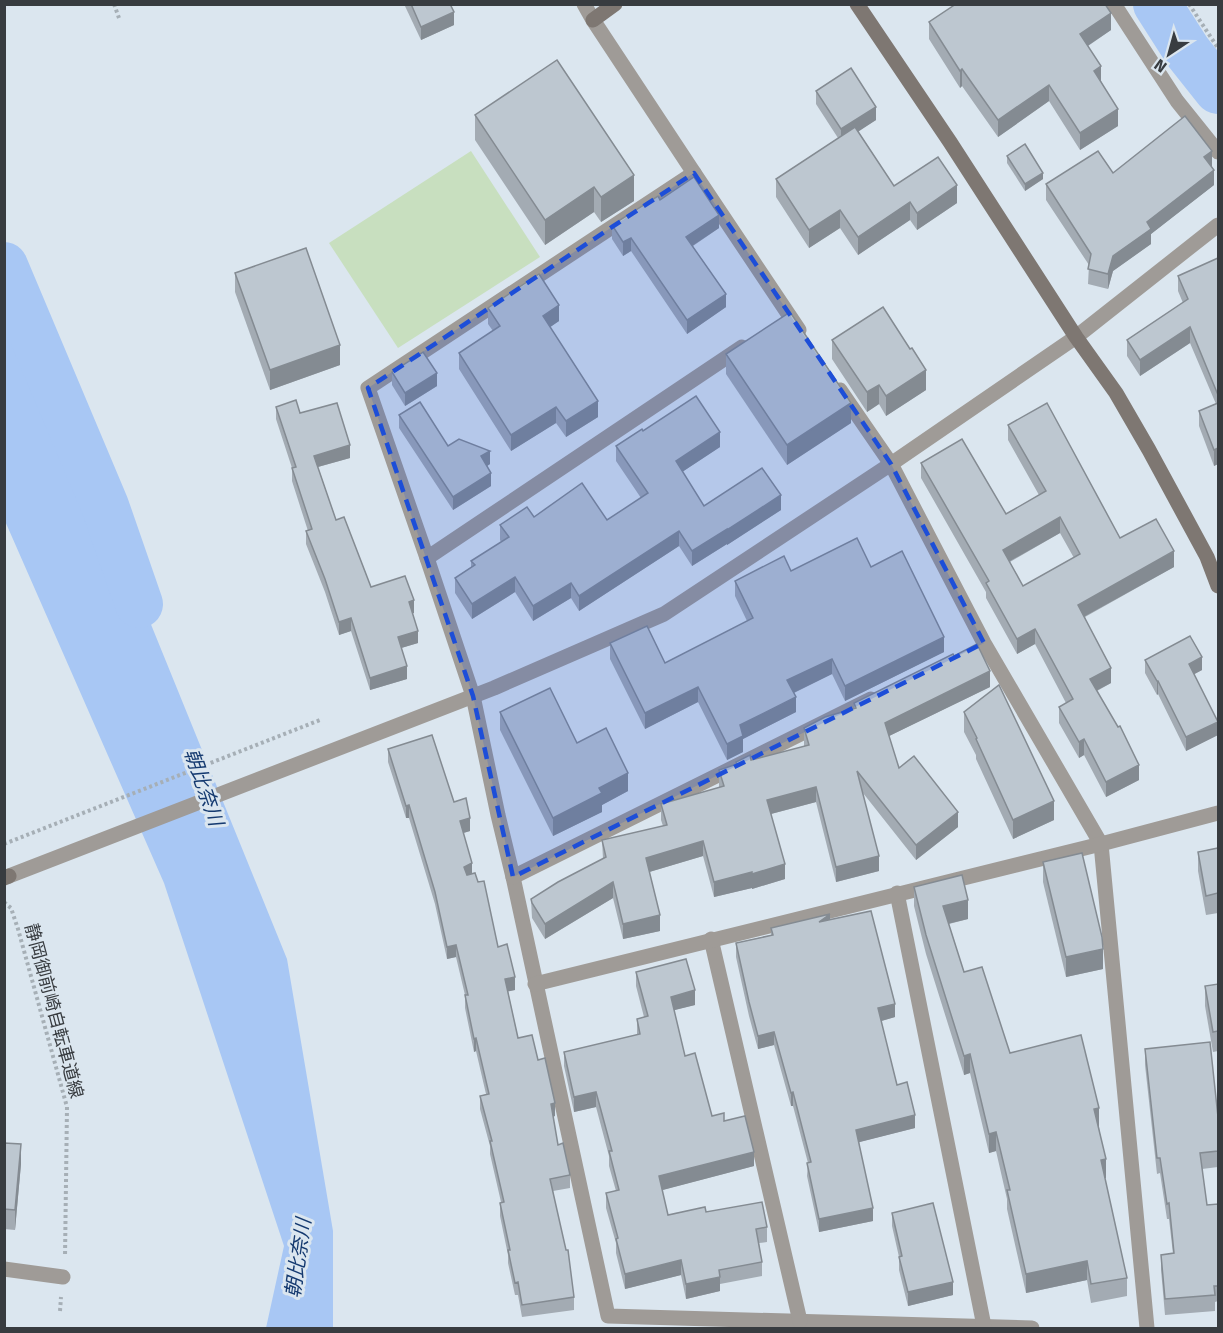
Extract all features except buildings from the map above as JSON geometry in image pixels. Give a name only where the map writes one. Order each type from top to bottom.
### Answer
[{"type":"street","points":[[584,4],[784,319],[808,343]]},
{"type":"street","points":[[593,20],[615,4]]},
{"type":"street","points":[[857,4],[950,142],[1076,337],[1116,393],[1208,557],[1218,586]]},
{"type":"street","points":[[1113,4],[1177,101],[1218,152]]},
{"type":"street","points":[[693,173],[368,388],[473,696],[608,1316],[800,1321],[867,1326],[984,1326],[1032,1329]]},
{"type":"street","points":[[7,877],[473,696],[664,614],[891,464],[1076,337],[1218,225]]},
{"type":"street","points":[[427,558],[750,342]]},
{"type":"street","points":[[833,381],[891,464],[978,645],[1101,843],[1148,1329]]},
{"type":"street","points":[[513,877],[887,691]]},
{"type":"street","points":[[535,984],[1218,813]]},
{"type":"street","points":[[897,893],[984,1326]]},
{"type":"street","points":[[711,939],[800,1321]]},
{"type":"street","points":[[4,1269],[63,1277]]},
{"type":"path","points":[[114,4],[119,18]]},
{"type":"path","points":[[1189,4],[1218,48]]},
{"type":"path","points":[[4,844],[320,720]]},
{"type":"path","name":"静岡御前崎自転車道線","points":[[4,902],[11,908],[18,929],[67,1107],[65,1258],[60,1311]]},
{"type":"highlighted area","points":[[694,173],[891,464],[984,643],[513,877],[473,696],[368,388]]},
{"type":"green space","points":[[471,151],[540,257],[398,348],[329,243]]},
{"type":"water","points":[[4,257],[13,285],[287,959],[333,1231],[333,1328],[266,1328],[284,1246],[164,883],[5,521]]},
{"type":"waterway","points":[[1157,4],[1187,51],[1218,90]]},
{"type":"waterway","name":"朝比奈川","points":[[4,266],[105,506],[139,604]]}]
